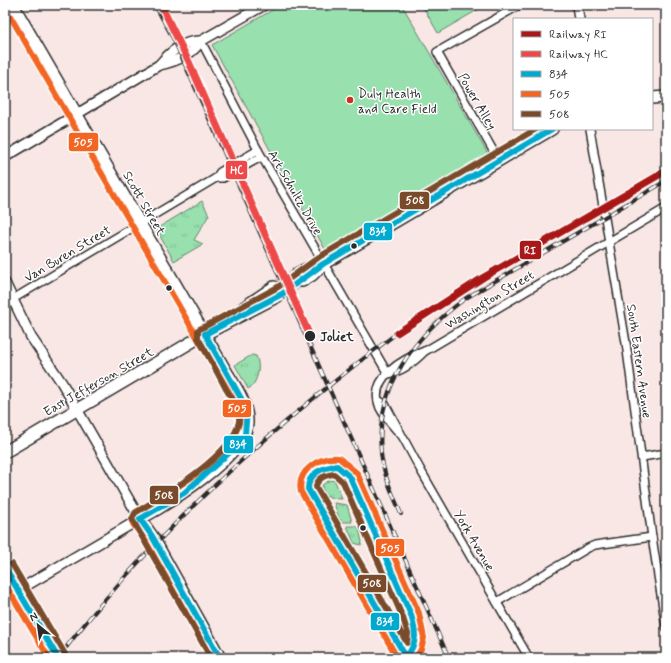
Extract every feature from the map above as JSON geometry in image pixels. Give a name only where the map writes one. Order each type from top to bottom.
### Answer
[{"type":"main road","points":[[5,10],[13,5]]},
{"type":"main road","name":"Scott Street","points":[[13,5],[78,114],[247,409],[247,429],[239,444],[184,493],[140,520]]},
{"type":"main road","points":[[653,98],[666,97]]},
{"type":"main road","points":[[300,277],[308,268],[323,264],[550,130]]},
{"type":"main road","name":"East Jefferson Street","points":[[5,452],[276,291]]},
{"type":"main road","points":[[140,520],[149,546],[164,572],[190,606],[220,658]]},
{"type":"main road","points":[[5,568],[58,658]]},
{"type":"street","points":[[5,157],[159,65],[168,54],[192,41],[200,41],[264,5]]},
{"type":"street","name":"Power Alley","points":[[499,161],[437,52],[520,5]]},
{"type":"street","points":[[577,5],[579,18]]},
{"type":"street","name":"Art Schultz Drive","points":[[200,41],[260,154],[388,374]]},
{"type":"street","name":"South Eastern Avenue","points":[[590,130],[610,242],[642,457],[652,537],[663,590],[666,627]]},
{"type":"street","name":"Van Buren Street","points":[[13,299],[216,178],[223,178],[260,154]]},
{"type":"street","name":"Washington Street","points":[[388,374],[398,372],[416,360],[427,350],[666,208]]},
{"type":"street","points":[[5,283],[18,313],[31,336],[54,369],[78,409],[140,520],[5,598]]},
{"type":"street","name":"York Avenue","points":[[388,374],[377,391],[379,407],[387,420],[401,435],[529,658]]},
{"type":"street","points":[[642,457],[666,453]]},
{"type":"street","points":[[498,602],[595,545],[652,537]]},
{"type":"green space","name":"Duly Health and Care Field","points":[[281,5],[402,5],[489,156],[326,251],[212,45]]},
{"type":"green space","points":[[422,5],[486,5],[438,33]]},
{"type":"green space","points":[[202,201],[209,215],[194,240],[203,244],[174,261],[156,229]]},
{"type":"green space","points":[[252,355],[256,356],[258,360],[258,374],[254,383],[248,389],[235,365]]},
{"type":"green space","points":[[330,480],[335,481],[342,499],[332,498],[324,492],[322,485]]},
{"type":"green space","points":[[334,503],[347,505],[352,522],[343,522],[339,518]]},
{"type":"green space","points":[[347,526],[356,526],[359,529],[362,542],[361,545],[354,543]]},
{"type":"tunnel","points":[[274,287],[298,273]]},
{"type":"tunnel","points":[[278,296],[302,281]]},
{"type":"railway","points":[[155,5],[174,40],[449,658]]},
{"type":"railway","points":[[401,514],[382,461],[381,429],[385,406],[392,385],[402,365],[415,346],[430,329],[466,298],[666,181]]},
{"type":"railway","points":[[58,658],[94,613],[133,569],[216,484],[306,405],[397,333]]},
{"type":"rail line","name":"HC","points":[[161,5],[189,62],[310,336]]},
{"type":"rail line","name":"RI","points":[[397,333],[484,277],[666,171]]},
{"type":"transit line","name":"505","points":[[6,9],[229,392],[238,411],[239,423],[234,436],[211,462],[179,486],[136,512]]},
{"type":"transit line","name":"508","points":[[211,658],[132,519],[135,513],[182,483],[218,454],[231,439],[238,424],[237,407],[198,338],[198,330],[278,287],[319,257],[534,130]]},
{"type":"transit line","name":"834","points":[[205,334],[282,294],[323,264],[550,130]]},
{"type":"transit line","name":"834","points":[[140,519],[184,493],[239,444],[245,435],[247,409],[205,334]]},
{"type":"transit line","name":"505","points":[[397,657],[301,492],[300,484],[306,471],[311,466],[324,459],[339,458],[357,473],[419,613],[424,638],[421,649],[416,658]]},
{"type":"transit line","name":"834","points":[[337,466],[350,477],[411,615],[415,637],[413,647],[406,657],[308,489],[313,475],[322,469],[337,466]]},
{"type":"transit line","name":"508","points":[[334,474],[343,482],[403,618],[408,634],[407,643],[316,487],[320,479],[334,474]]},
{"type":"transit line","name":"834","points":[[140,519],[152,536],[220,658]]},
{"type":"transit line","name":"505","points":[[133,524],[145,540],[211,658]]},
{"type":"transit line","name":"508","points":[[12,564],[65,654]]},
{"type":"transit line","name":"834","points":[[5,568],[58,658]]},
{"type":"transit line","name":"505","points":[[5,584],[49,658]]},
{"type":"place","name":"Duly Health and Care Field","points":[[350,100]]},
{"type":"place","name":"Joliet","points":[[310,336]]}]
